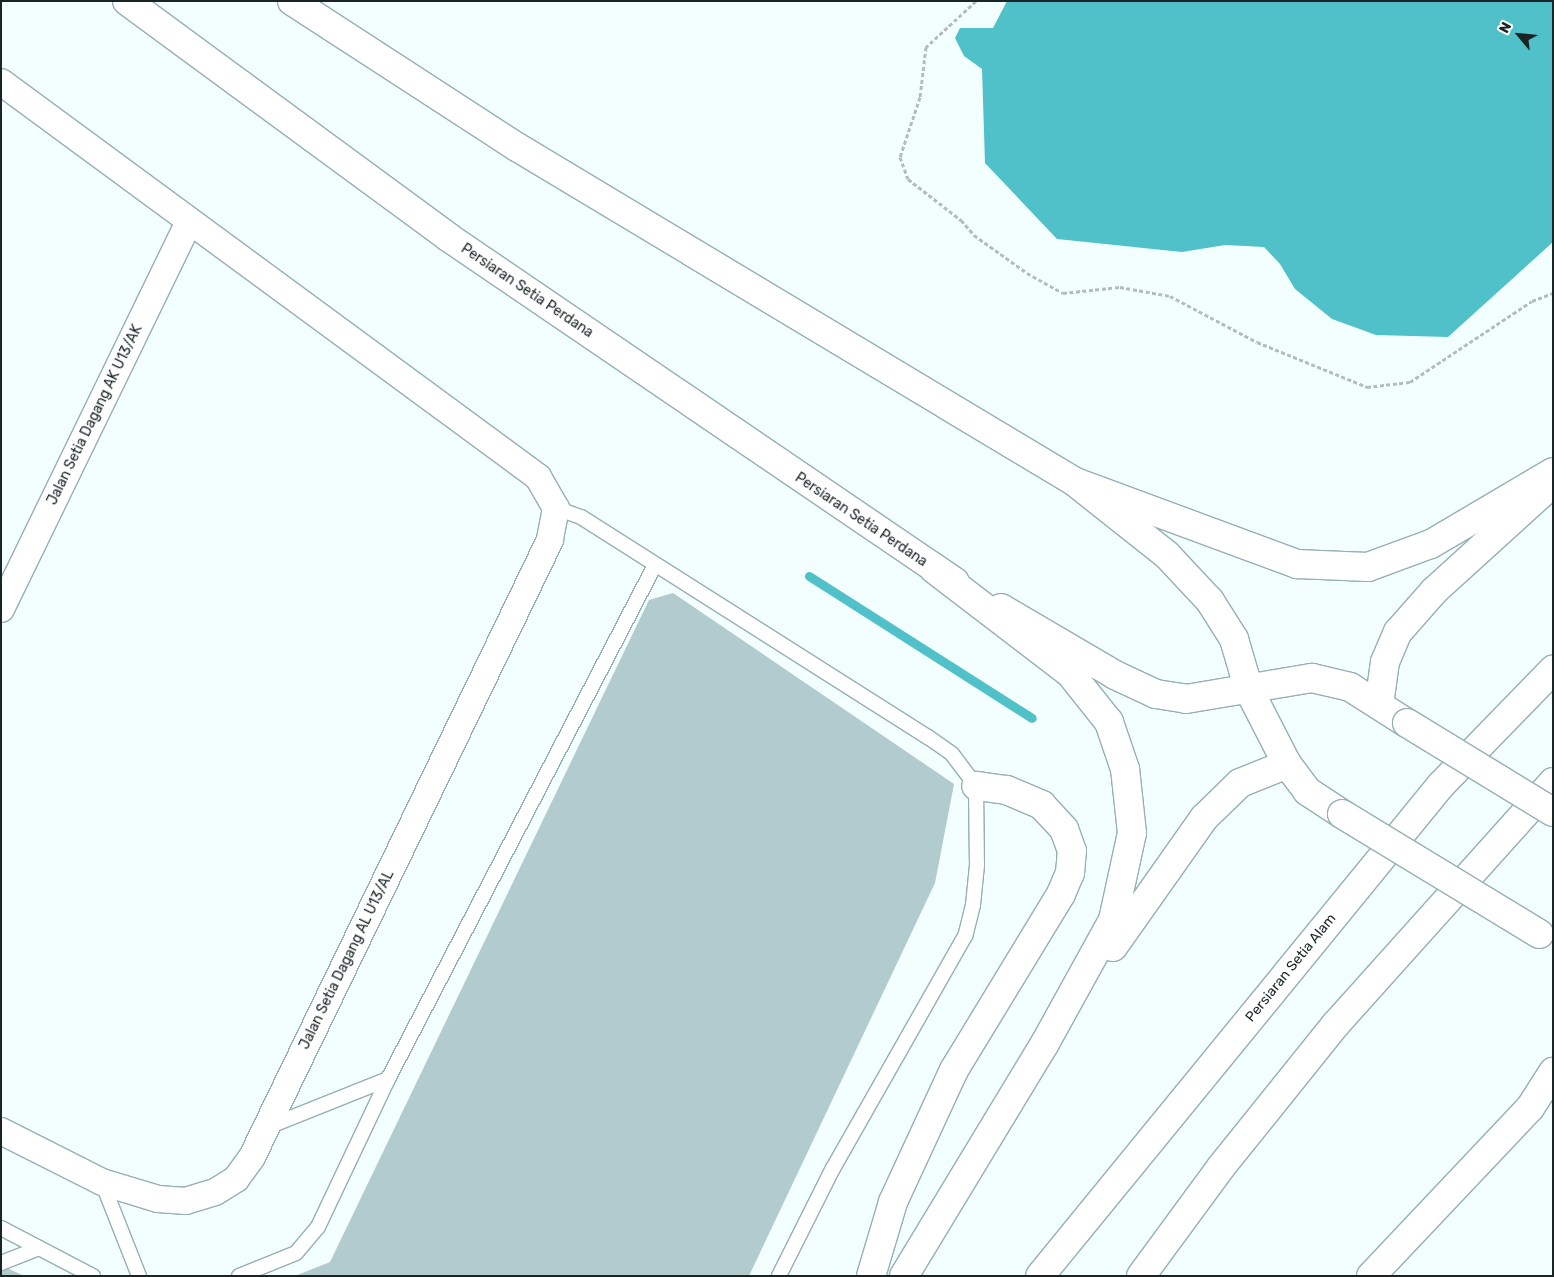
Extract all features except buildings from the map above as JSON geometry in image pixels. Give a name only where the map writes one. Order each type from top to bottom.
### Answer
[{"type":"main road","name":"Persiaran Setia Perdana","points":[[127,1],[448,237],[934,570]]},
{"type":"main road","points":[[292,1],[517,147],[1075,482],[1167,555],[1210,601],[1234,639],[1249,690],[1287,764],[1307,791],[1546,938]]},
{"type":"main road","points":[[1075,482],[1297,564],[1368,567],[1431,544],[1553,472]]},
{"type":"main road","points":[[1379,705],[1385,662],[1398,632],[1434,591],[1553,482]]},
{"type":"main road","points":[[934,570],[1115,675],[1156,694],[1186,699],[1312,678],[1350,687],[1553,812]]},
{"type":"main road","points":[[904,1276],[1044,1045],[1113,920],[1132,833],[1124,769],[1109,722],[1070,673],[934,570]]},
{"type":"main road","name":"Persiaran Setia Alam","points":[[1040,1276],[1441,785],[1553,670]]},
{"type":"main road","points":[[1044,1045],[1204,818],[1240,782],[1287,764]]},
{"type":"main road","points":[[1141,1276],[1221,1166],[1336,1024],[1553,782]]},
{"type":"main road","points":[[871,1276],[893,1202],[954,1070],[1056,902],[1070,873],[1072,852],[1064,829],[1042,805],[1006,790],[976,786]]},
{"type":"main road","points":[[1371,1276],[1542,1101],[1553,1072]]},
{"type":"street","points":[[1,82],[188,222],[538,477],[556,508]]},
{"type":"street","name":"Jalan Setia Dagang AK U13/AK","points":[[1,609],[188,222]]},
{"type":"street","name":"Jalan Setia Dagang AL U13/AL","points":[[1,1132],[102,1182],[158,1199],[186,1201],[214,1192],[236,1179],[252,1157],[550,540],[556,508]]},
{"type":"lane","points":[[556,508],[581,517],[928,737],[952,754],[976,786],[977,865],[973,905],[965,936],[833,1168],[779,1276]]},
{"type":"lane","points":[[239,1276],[286,1259],[312,1237],[388,1079],[655,565]]},
{"type":"lane","points":[[266,1128],[388,1079]]},
{"type":"lane","points":[[102,1182],[139,1276]]},
{"type":"lane","points":[[1,1228],[93,1276]]},
{"type":"lane","points":[[1,1263],[39,1248]]},
{"type":"path","points":[[976,1],[926,46],[920,97],[900,157],[908,179],[1004,256],[1063,293],[1120,287],[1170,296],[1257,342],[1367,388],[1410,382],[1532,301],[1553,293]]},
{"type":"water","points":[[1007,1],[1553,1],[1553,242],[1448,337],[1376,335],[1332,319],[1295,289],[1280,264],[1264,247],[1225,245],[1182,252],[1057,239],[985,163],[982,69],[964,56],[955,38],[960,28],[993,28]]},
{"type":"waterway","points":[[809,576],[1032,718]]}]
